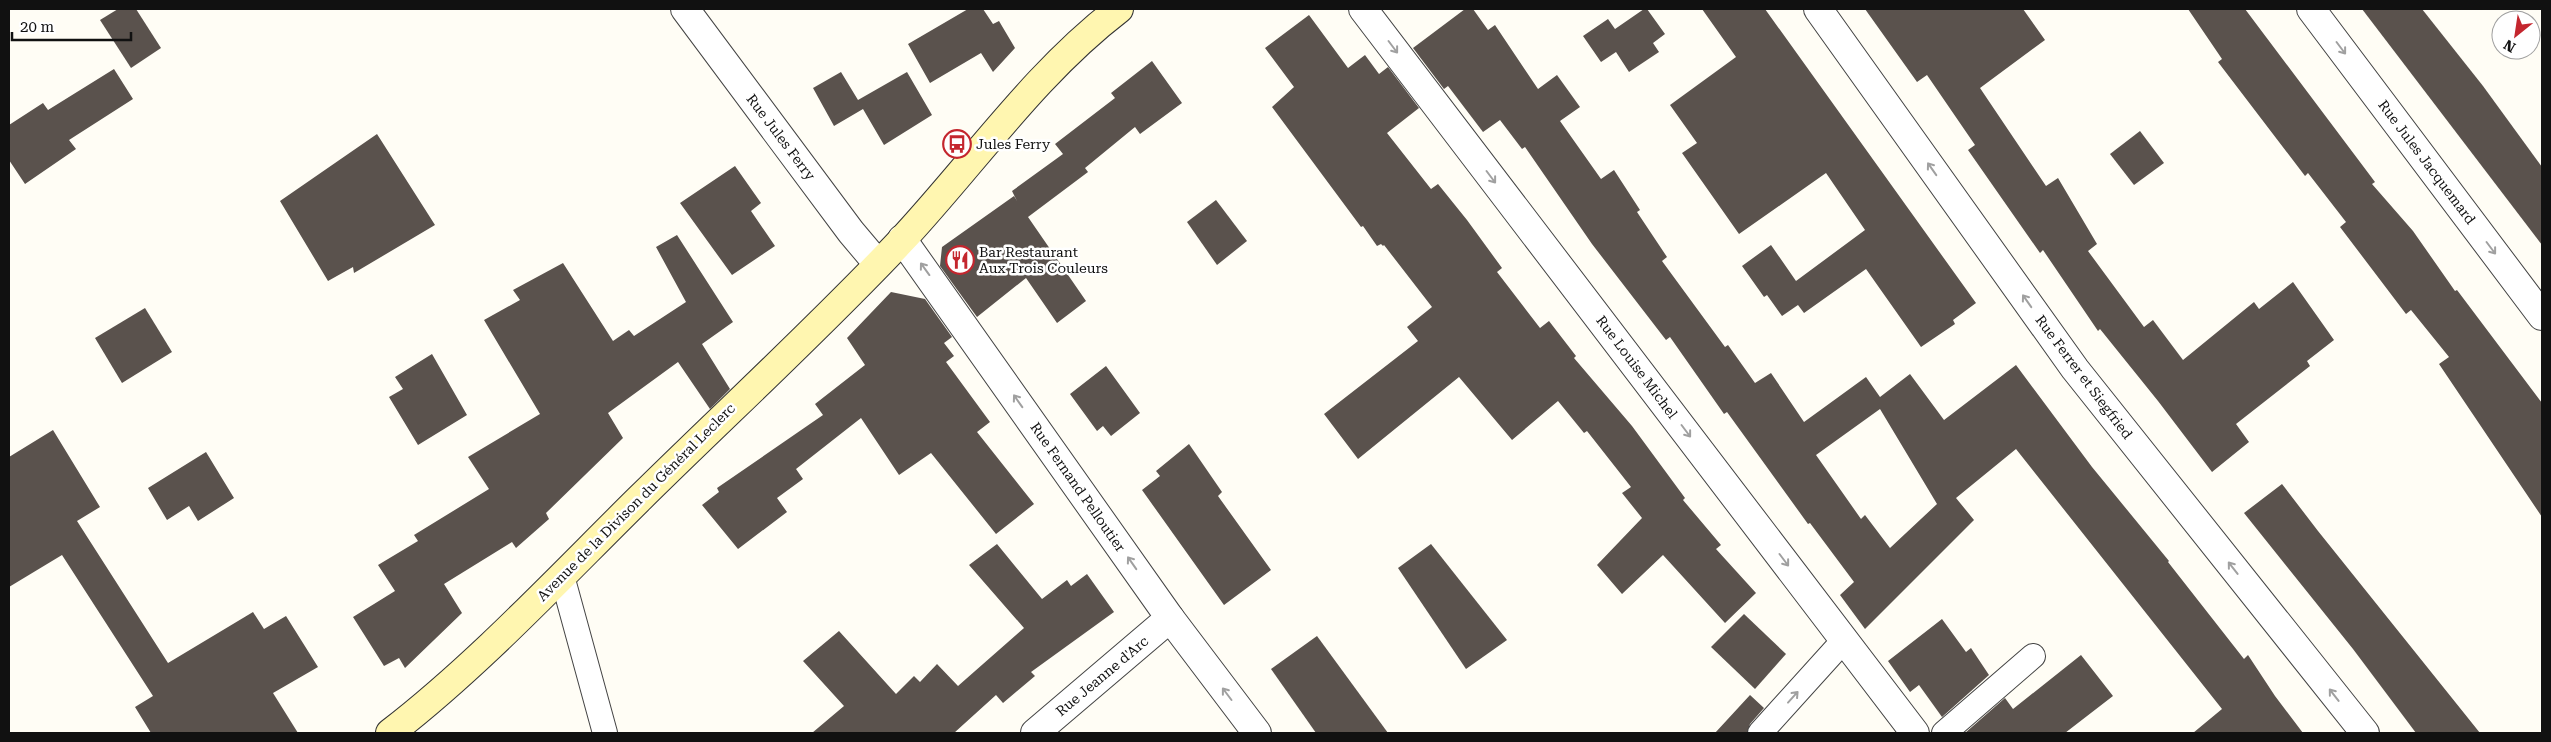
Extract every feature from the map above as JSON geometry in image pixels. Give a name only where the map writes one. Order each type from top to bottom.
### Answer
[{"type":"street","name":"Rue Jules Ferry","points":[[685,9],[851,232],[878,264]]},
{"type":"street","name":"Avenue de la Divison du Général Leclerc","points":[[390,733],[428,704],[562,576],[878,264],[1051,70],[1090,31],[1119,9]]},
{"type":"street","name":"Rue Louise Michel","points":[[1363,9],[1845,639],[1909,730]]},
{"type":"street","name":"Rue Ferrer et Siegfried","points":[[1818,9],[2075,369],[2365,733]]},
{"type":"street","name":"Rue Jules Jacquemard","points":[[2311,9],[2542,316]]},
{"type":"street","name":"Rue Fernand Pelloutier","points":[[902,239],[1170,618],[1257,733]]},
{"type":"street","name":"Rue Jeanne d'Arc","points":[[1035,733],[1170,618]]},
{"type":"lane","points":[[562,576],[605,733]]},
{"type":"lane","points":[[1760,733],[1845,639]]},
{"type":"lane","points":[[1944,733],[2034,656]]},
{"type":"building","points":[[118,9],[136,9],[161,48],[131,68],[100,20]]},
{"type":"building","points":[[968,9],[983,9],[993,24],[999,21],[1015,48],[993,72],[981,53],[930,83],[908,44]]},
{"type":"building","points":[[1465,9],[1473,9],[1488,30],[1495,25],[1538,89],[1557,75],[1580,107],[1560,121],[1601,179],[1614,170],[1640,210],[1637,212],[1667,257],[1662,261],[1725,347],[1728,345],[1755,383],[1771,373],[1804,422],[1866,377],[1880,397],[1910,374],[1944,420],[2016,365],[2092,467],[2169,561],[2244,659],[2248,655],[2275,696],[2303,733],[2193,733],[2222,709],[2016,449],[1956,498],[1974,520],[1865,629],[1840,595],[1854,582],[1810,523],[1808,524],[1727,412],[1724,414],[1670,337],[1666,340],[1592,244],[1525,147],[1522,149],[1500,120],[1483,132],[1448,86],[1444,89],[1413,48]],"holes":[[[1880,409],[1937,504],[1890,548],[1865,515],[1861,519],[1816,455]]]},
{"type":"building","points":[[1644,9],[1647,9],[1665,34],[1653,43],[1659,52],[1629,72],[1616,52],[1601,62],[1583,36],[1608,19],[1615,29]]},
{"type":"building","points":[[1702,9],[1765,9],[1976,303],[1953,320],[1955,324],[1921,347],[1866,269],[1804,313],[1798,305],[1782,316],[1767,295],[1764,297],[1742,266],[1771,245],[1796,281],[1865,230],[1826,173],[1739,234],[1682,153],[1697,143],[1670,105],[1736,57]]},
{"type":"building","points":[[1865,9],[2023,9],[2045,40],[1980,88],[2046,186],[2058,178],[2097,244],[2088,251],[2144,327],[2153,320],[2183,360],[2254,302],[2259,309],[2293,282],[2334,340],[2307,361],[2310,366],[2236,424],[2249,442],[2212,472],[2100,329],[2098,331],[2043,250],[2040,253],[1968,150],[1975,145],[1927,75],[1917,82]]},
{"type":"building","points":[[2188,9],[2245,9],[2375,182],[2372,184],[2413,231],[2455,291],[2457,290],[2542,403],[2542,517],[2439,364],[2449,357],[2411,310],[2406,314],[2340,227],[2346,222],[2308,173],[2305,176],[2218,62],[2222,59]]},
{"type":"building","points":[[2362,9],[2422,9],[2483,86],[2542,167],[2542,245]]},
{"type":"building","points":[[1309,15],[1348,68],[1365,55],[1379,74],[1388,67],[1419,108],[1387,133],[1431,189],[1438,184],[1467,220],[1502,268],[1497,272],[1540,328],[1549,321],[1576,356],[1574,358],[1632,426],[1685,498],[1683,500],[1721,545],[1716,549],[1756,593],[1725,623],[1663,555],[1622,594],[1597,565],[1642,518],[1622,493],[1631,487],[1587,431],[1584,433],[1558,401],[1512,440],[1459,377],[1358,459],[1324,414],[1418,341],[1407,327],[1432,307],[1384,245],[1377,246],[1363,226],[1361,227],[1272,107],[1294,87],[1265,48]]},
{"type":"building","points":[[1152,61],[1182,103],[1140,134],[1135,127],[1085,168],[1088,172],[1028,217],[1086,301],[1057,323],[1026,278],[977,317],[940,266],[942,247],[1014,196],[1017,201],[1012,191],[1063,154],[1055,144],[1115,98],[1111,93]]},
{"type":"building","points":[[114,69],[133,99],[69,140],[76,149],[25,184],[9,160],[9,125],[43,103],[48,110]]},
{"type":"building","points":[[841,72],[858,100],[907,72],[932,115],[884,145],[863,109],[834,126],[813,88]]},
{"type":"building","points":[[2140,131],[2164,163],[2134,185],[2110,154]]},
{"type":"building","points":[[377,134],[435,225],[354,273],[353,267],[328,281],[280,201]]},
{"type":"building","points":[[735,166],[761,203],[751,211],[775,246],[732,275],[680,203]]},
{"type":"building","points":[[1216,200],[1247,241],[1217,265],[1187,222]]},
{"type":"building","points":[[677,235],[733,322],[702,344],[730,389],[710,409],[678,362],[608,413],[623,438],[546,513],[549,519],[516,548],[512,542],[444,584],[462,613],[405,668],[399,658],[384,666],[353,617],[395,591],[378,565],[418,541],[414,535],[489,489],[468,457],[540,414],[484,320],[520,300],[513,290],[563,263],[613,341],[629,330],[634,336],[686,302],[656,247]]},
{"type":"building","points":[[891,292],[925,299],[952,337],[944,343],[954,356],[946,362],[990,422],[977,432],[1034,504],[996,534],[931,453],[899,475],[861,418],[796,469],[803,479],[777,498],[787,512],[738,549],[702,505],[719,492],[717,488],[823,415],[815,404],[865,365],[847,338]]},
{"type":"building","points":[[145,308],[172,352],[122,383],[95,338]]},
{"type":"building","points":[[432,354],[467,415],[418,445],[389,397],[403,389],[395,377]]},
{"type":"building","points":[[1106,366],[1140,413],[1111,436],[1103,426],[1097,431],[1070,394]]},
{"type":"building","points":[[53,430],[100,507],[77,521],[168,663],[253,612],[264,629],[286,616],[318,667],[273,693],[298,733],[151,733],[135,707],[153,696],[62,555],[9,587],[9,457]]},
{"type":"building","points":[[1189,444],[1222,492],[1218,496],[1271,570],[1224,605],[1142,490],[1160,476],[1156,471]]},
{"type":"building","points":[[206,452],[234,498],[198,521],[189,506],[167,520],[148,488]]},
{"type":"building","points":[[2282,484],[2480,733],[2416,733],[2353,649],[2244,513]]},
{"type":"building","points":[[997,544],[1042,599],[1067,580],[1071,586],[1087,574],[1114,612],[1031,672],[1035,676],[1003,703],[996,695],[954,733],[812,733],[844,706],[803,661],[839,631],[896,694],[914,676],[920,682],[937,664],[958,686],[1024,628],[969,565]]},
{"type":"building","points":[[1431,544],[1507,640],[1466,669],[1398,568]]},
{"type":"building","points":[[1744,614],[1786,654],[1755,689],[1711,647]]},
{"type":"building","points":[[1942,619],[1966,652],[1971,648],[1989,675],[1942,717],[1919,685],[1910,692],[1888,661]]},
{"type":"building","points":[[1317,636],[1388,733],[1316,733],[1271,669]]},
{"type":"building","points":[[2081,655],[2113,696],[2065,733],[1965,733],[2005,698],[2013,709]]},
{"type":"building","points":[[1750,695],[1764,708],[1750,724],[1747,733],[1715,733]]},
{"type":"place","name":"Jules Ferry","points":[[957,144]]},
{"type":"place","name":"Bar Restaurant Aux Trois Couleurs","points":[[960,260]]}]
